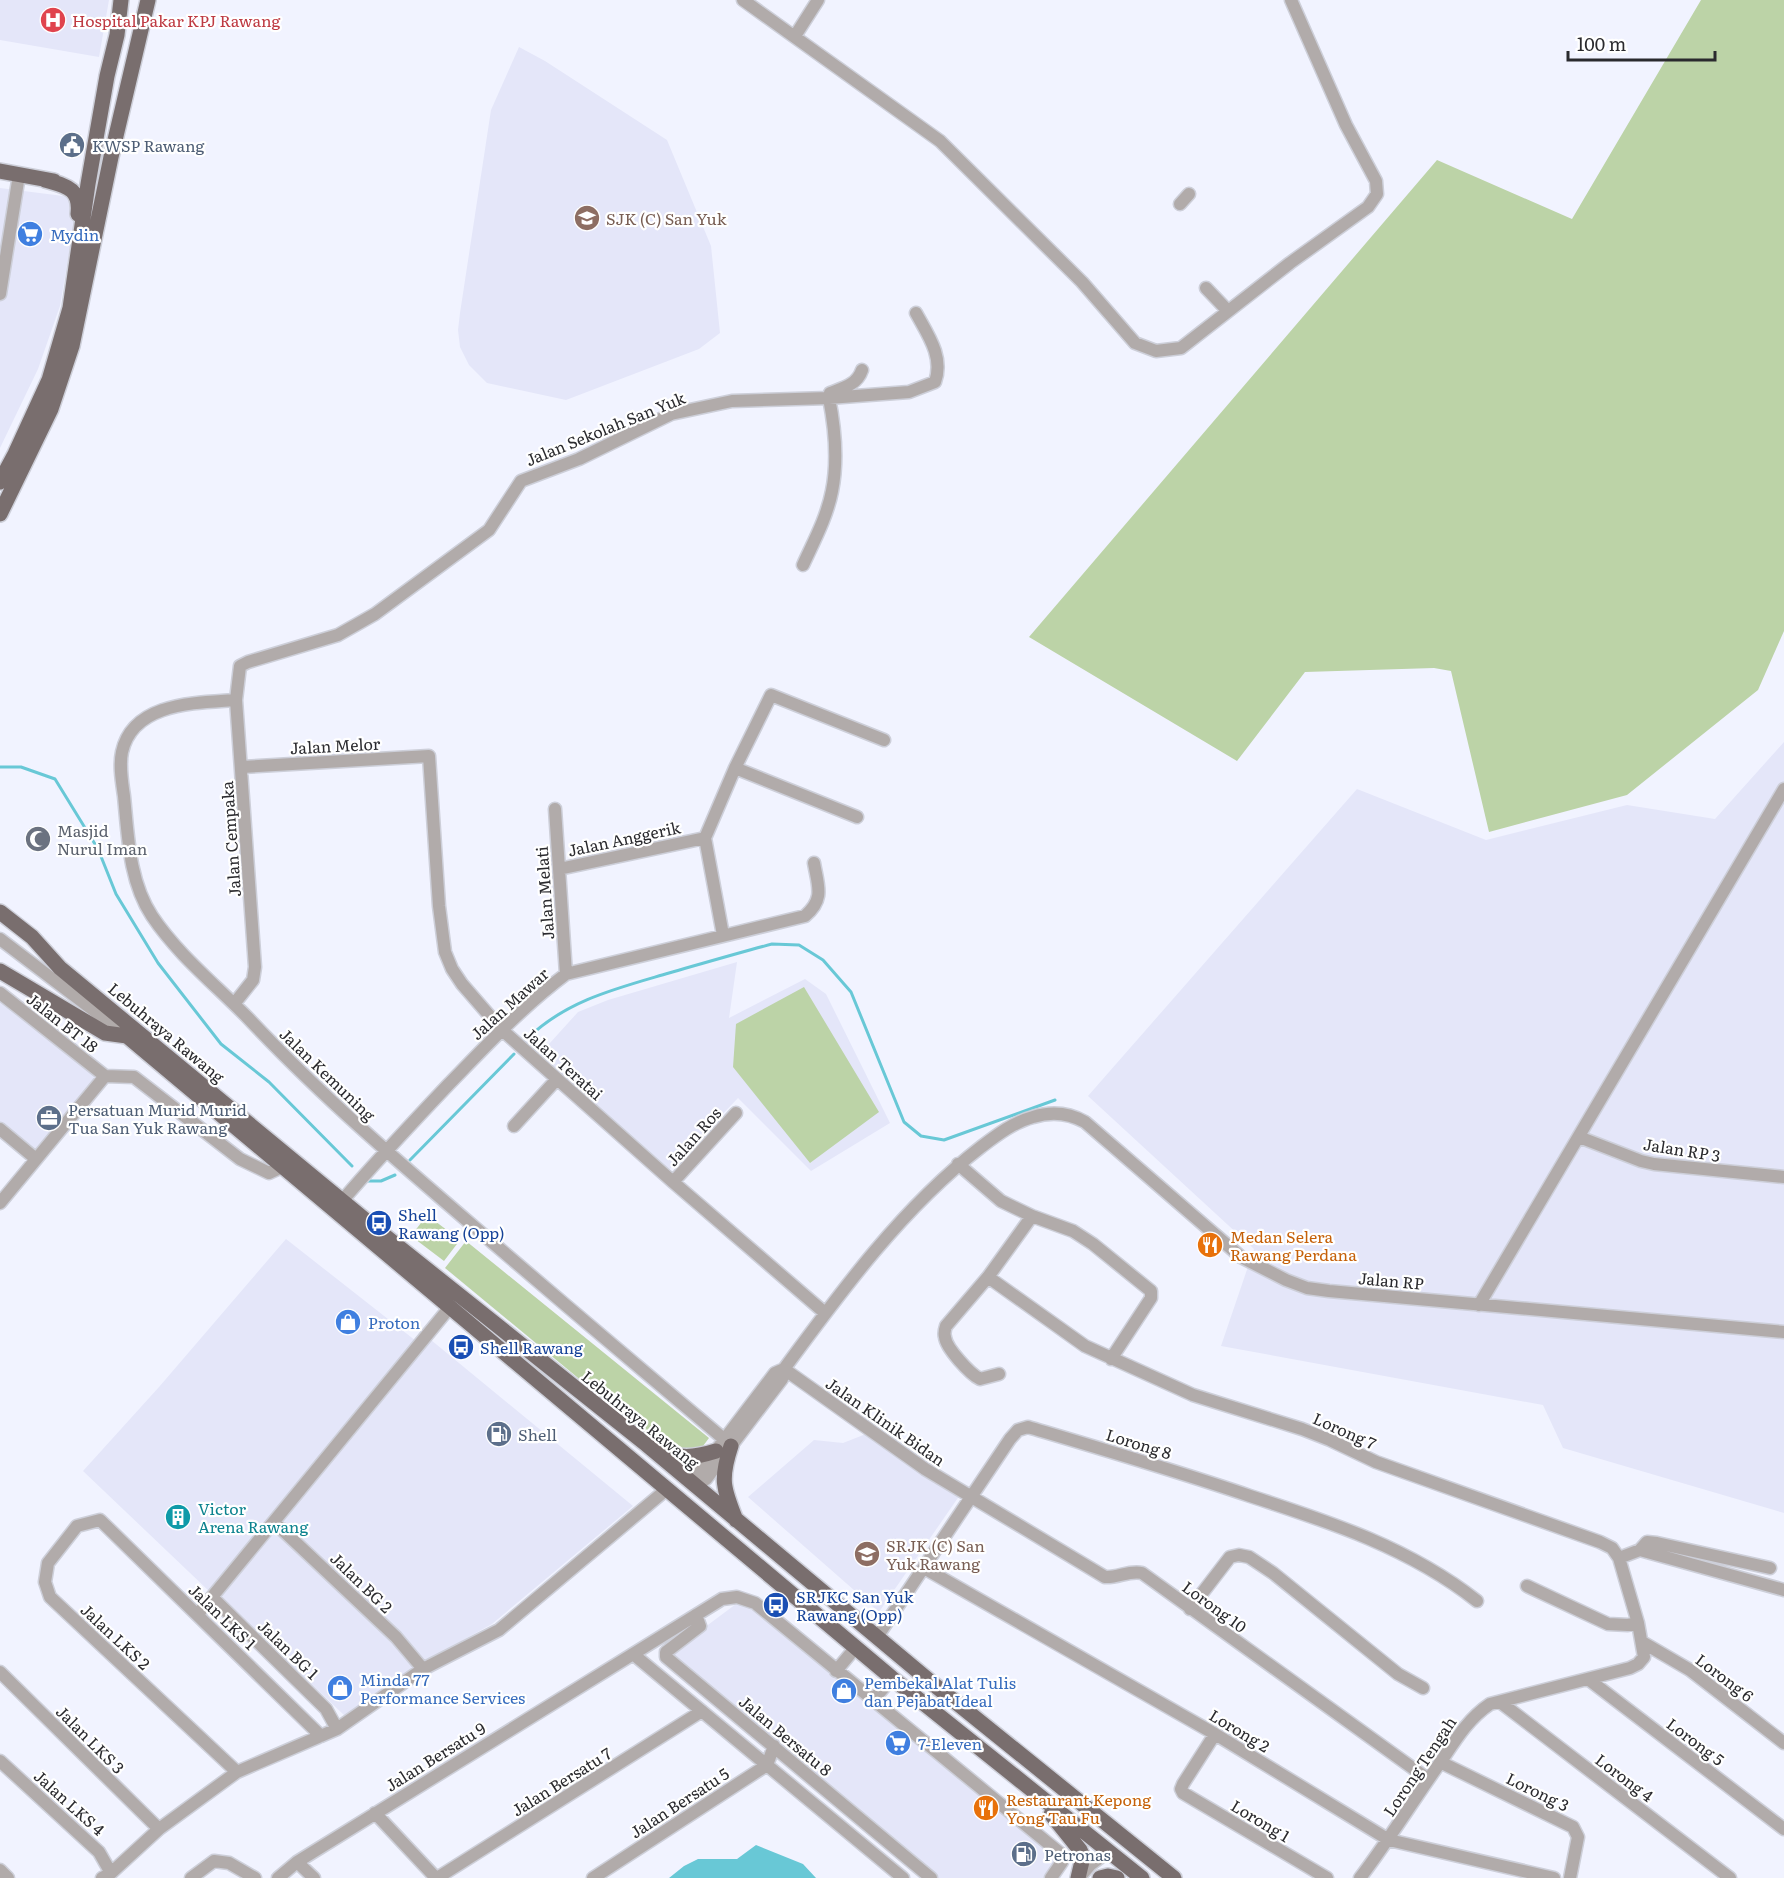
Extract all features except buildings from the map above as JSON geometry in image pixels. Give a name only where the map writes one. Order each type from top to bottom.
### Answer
[{"type":"main road","points":[[117,34],[121,0]]},
{"type":"main road","points":[[0,482],[49,380],[65,324],[79,254],[106,76],[127,0]]},
{"type":"main road","points":[[0,514],[51,409],[65,370],[82,302],[111,156],[148,0]]},
{"type":"main road","points":[[45,180],[88,184],[98,180],[111,156]]},
{"type":"main road","points":[[0,171],[69,187],[76,194],[78,218],[65,324]]},
{"type":"main road","points":[[0,912],[32,937],[60,968]]},
{"type":"main road","name":"Lebuhraya Rawang","points":[[60,968],[342,1200],[647,1445],[736,1522],[1174,1878]]},
{"type":"main road","points":[[0,971],[105,1034],[127,1036]]},
{"type":"main road","name":"Lebuhraya Rawang","points":[[127,1036],[892,1678],[1142,1878]]},
{"type":"main road","points":[[647,1445],[683,1458],[695,1457],[724,1446],[723,1488],[736,1522]]},
{"type":"main road","points":[[654,1478],[694,1486],[688,1495],[695,1512]]},
{"type":"main road","points":[[1034,1793],[1080,1850],[1083,1857],[1078,1878]]},
{"type":"main road","points":[[1096,1815],[1109,1842],[1109,1851],[1127,1850],[1146,1856]]},
{"type":"main road","points":[[1100,1878],[1108,1876],[1117,1878]]},
{"type":"street","points":[[743,0],[940,141],[1082,282],[1135,343],[1156,351],[1181,348],[1290,263],[1368,207],[1377,194],[1376,181],[1346,125],[1290,0]]},
{"type":"street","points":[[795,36],[818,0]]},
{"type":"street","points":[[0,294],[19,175]]},
{"type":"street","points":[[1180,204],[1190,194]]},
{"type":"street","points":[[1206,288],[1228,311]]},
{"type":"street","name":"Jalan Sekolah San Yuk","points":[[240,666],[338,634],[375,614],[489,530],[521,481],[579,459],[671,414],[732,401],[909,392],[936,382],[939,371],[934,346],[916,313]]},
{"type":"street","points":[[803,565],[822,525],[832,490],[835,450],[833,420],[825,398],[828,393],[848,387],[862,370]]},
{"type":"street","points":[[0,473],[15,454]]},
{"type":"street","name":"Jalan Cempaka","points":[[234,1004],[253,980],[255,967],[236,700],[240,666]]},
{"type":"street","points":[[705,837],[735,768],[771,695],[884,740]]},
{"type":"street","name":"Jalan Kemuning","points":[[236,700],[166,708],[133,729],[122,752],[122,776],[130,858],[138,887],[151,915],[172,942],[275,1048],[385,1151],[724,1446]]},
{"type":"street","name":"Jalan Melor","points":[[242,767],[429,756]]},
{"type":"street","name":"Jalan Teratai","points":[[429,756],[439,906],[445,952],[462,984],[501,1029],[825,1313]]},
{"type":"street","points":[[735,768],[856,817]]},
{"type":"street","points":[[1479,1305],[1784,789]]},
{"type":"street","name":"Jalan Melati","points":[[555,809],[566,975]]},
{"type":"street","name":"Jalan Anggerik","points":[[559,870],[705,837],[723,935]]},
{"type":"street","name":"Jalan Mawar","points":[[342,1200],[385,1151],[501,1029],[566,975],[805,916],[814,908],[819,896],[814,863]]},
{"type":"street","name":"Lebuhraya Rawang","points":[[0,921],[60,968]]},
{"type":"street","name":"Lebuhraya Rawang","points":[[0,939],[127,1036]]},
{"type":"street","name":"Jalan BT 18","points":[[0,993],[105,1076]]},
{"type":"street","points":[[0,1203],[105,1076],[134,1077],[240,1159],[269,1173],[282,1167]]},
{"type":"street","points":[[514,1125],[557,1078]]},
{"type":"street","name":"Jalan Ros","points":[[673,1182],[736,1113]]},
{"type":"street","name":"Jalan RP","points":[[958,1164],[997,1135],[1033,1116],[1071,1114],[1085,1122],[1241,1257],[1277,1276],[1307,1288],[1784,1332]]},
{"type":"street","points":[[0,1129],[36,1159]]},
{"type":"street","name":"Jalan RP 3","points":[[1579,1137],[1654,1164],[1784,1177]]},
{"type":"street","points":[[694,1486],[699,1473],[782,1379],[784,1369],[865,1264],[958,1164],[1001,1201],[1073,1232],[1093,1244],[1151,1292],[1151,1298],[1111,1359]]},
{"type":"street","points":[[999,1374],[980,1379],[973,1376],[948,1346],[944,1336],[946,1326],[988,1277],[1032,1216]]},
{"type":"street","name":"Lorong 7","points":[[988,1277],[1085,1346],[1111,1359],[1193,1395],[1302,1429],[1376,1462],[1600,1542],[1612,1548],[1619,1558]]},
{"type":"street","points":[[198,1614],[450,1307]]},
{"type":"street","name":"Jalan Klinik Bidan","points":[[784,1369],[925,1469],[971,1498]]},
{"type":"street","name":"Lorong 8","points":[[877,1637],[1010,1439],[1018,1430],[1028,1427],[1190,1476],[1332,1523],[1393,1548],[1439,1574],[1476,1601]]},
{"type":"street","points":[[108,1876],[159,1829],[237,1772],[337,1729],[423,1669],[499,1630],[667,1489]]},
{"type":"street","name":"Lorong 10","points":[[971,1498],[1105,1577],[1120,1577],[1134,1571],[1142,1573],[1428,1779]]},
{"type":"street","name":"Jalan LKS 1","points":[[100,1520],[321,1736]]},
{"type":"street","name":"Jalan LKS 2","points":[[100,1520],[77,1526],[48,1563],[45,1582],[50,1597],[237,1772]]},
{"type":"street","name":"Jalan BG 2","points":[[274,1522],[396,1637],[423,1669]]},
{"type":"street","points":[[1642,1642],[1619,1558],[1640,1550],[1647,1542],[1770,1568]]},
{"type":"street","points":[[1640,1550],[1784,1590]]},
{"type":"street","points":[[1190,1609],[1230,1557],[1239,1555],[1249,1557],[1398,1674],[1423,1688]]},
{"type":"street","name":"Lorong 2","points":[[924,1568],[1215,1734],[1389,1840],[1554,1878]]},
{"type":"street","points":[[1527,1586],[1608,1624],[1628,1626],[1638,1623]]},
{"type":"street","name":"Jalan Bersatu 9","points":[[278,1878],[297,1862],[722,1599],[738,1596],[755,1604],[836,1671]]},
{"type":"street","name":"Jalan BG 1","points":[[212,1597],[326,1709],[337,1729]]},
{"type":"street","name":"Jalan Bersatu 8","points":[[696,1615],[700,1626],[666,1652],[666,1657],[931,1878]]},
{"type":"street","name":"Lorong Tengah","points":[[1360,1878],[1389,1840],[1428,1779],[1470,1720],[1490,1704],[1630,1668],[1644,1657],[1642,1642]]},
{"type":"street","name":"Lorong 6","points":[[1642,1642],[1690,1670],[1784,1743]]},
{"type":"street","points":[[856,1647],[836,1671],[1060,1853],[1062,1862],[1051,1878]]},
{"type":"street","points":[[633,1654],[903,1878]]},
{"type":"street","name":"Jalan LKS 3","points":[[0,1672],[159,1829]]},
{"type":"street","points":[[873,1700],[892,1678]]},
{"type":"street","name":"Lorong 5","points":[[1588,1679],[1784,1829]]},
{"type":"street","name":"Lorong 4","points":[[1500,1702],[1730,1878]]},
{"type":"street","name":"Jalan Bersatu 7","points":[[436,1878],[702,1711]]},
{"type":"street","name":"Lorong 1","points":[[1215,1734],[1181,1789],[1183,1793],[1327,1878]]},
{"type":"street","points":[[767,1765],[774,1746]]},
{"type":"street","name":"Jalan LKS 4","points":[[0,1761],[99,1852],[108,1876]]},
{"type":"street","name":"Lorong 3","points":[[1440,1762],[1573,1827],[1578,1838],[1570,1878]]},
{"type":"street","name":"Jalan Bersatu 5","points":[[592,1878],[767,1765]]},
{"type":"street","points":[[375,1813],[436,1878]]},
{"type":"street","points":[[1078,1878],[1090,1865],[1109,1851]]},
{"type":"street","points":[[1094,1878],[1109,1851]]},
{"type":"street","points":[[191,1878],[214,1861],[229,1863],[255,1878]]},
{"type":"street","points":[[297,1862],[314,1878]]},
{"type":"street","points":[[0,1870],[8,1878]]},
{"type":"shaded area","name":"Hospital Pakar KPJ Rawang","points":[[0,0],[109,0],[99,57],[0,40]]},
{"type":"shaded area","name":"SJK (C) San Yuk","points":[[519,47],[545,61],[667,140],[711,246],[720,333],[699,349],[566,400],[487,383],[469,365],[460,347],[458,330],[460,313],[491,110]]},
{"type":"shaded area","points":[[0,188],[71,197],[75,219],[60,306],[38,369],[0,448]]},
{"type":"shaded area","points":[[1784,742],[1784,1513],[1563,1448],[1543,1405],[1221,1346],[1254,1249],[1088,1096],[1357,789],[1486,840],[1627,805],[1715,819]]},
{"type":"shaded area","points":[[737,962],[729,1018],[805,979],[826,994],[890,1123],[811,1171],[738,1098],[669,1170],[540,1054],[578,1012],[608,1000]]},
{"type":"shaded area","points":[[0,999],[63,1040],[98,1078],[36,1154],[0,1123]]},
{"type":"shaded area","points":[[286,1239],[416,1341],[210,1592],[83,1471],[159,1387]]},
{"type":"shaded area","points":[[431,1340],[633,1506],[492,1624],[413,1668],[345,1716],[219,1597]]},
{"type":"shaded area","name":"SRJK (C) San Yuk Rawang","points":[[871,1432],[962,1492],[879,1612],[748,1497],[814,1440],[843,1443]]},
{"type":"shaded area","points":[[740,1601],[755,1607],[1056,1855],[1058,1862],[1046,1878],[936,1878],[669,1654]]},
{"type":"green space","points":[[1701,0],[1784,0],[1784,631],[1758,690],[1627,795],[1489,832],[1451,671],[1434,668],[1305,672],[1237,761],[1029,637],[1437,160],[1572,219]]},
{"type":"green space","points":[[804,987],[879,1112],[810,1163],[733,1067],[736,1024]]},
{"type":"green space","points":[[427,1215],[460,1240],[444,1261],[411,1236]]},
{"type":"green space","points":[[466,1241],[709,1438],[700,1450],[673,1450],[653,1440],[445,1268]]},
{"type":"water","points":[[756,1845],[803,1864],[816,1878],[669,1878],[684,1866],[698,1859],[737,1859]]},
{"type":"waterway","points":[[0,767],[21,767],[55,779],[98,849],[116,894],[158,963],[221,1044],[269,1082],[352,1166]]},
{"type":"waterway","points":[[528,1038],[559,1014],[612,990],[772,944],[799,945],[823,960],[851,992],[904,1122],[921,1136],[944,1140],[1055,1100]]},
{"type":"waterway","points":[[410,1160],[514,1054]]},
{"type":"waterway","points":[[368,1181],[381,1181],[395,1175]]},
{"type":"place","name":"Hospital Pakar KPJ Rawang","points":[[53,20]]},
{"type":"place","name":"KWSP Rawang","points":[[72,145]]},
{"type":"place","name":"SJK (C) San Yuk","points":[[587,218]]},
{"type":"place","name":"Mydin","points":[[30,234]]},
{"type":"place","name":"Masjid Nurul Iman","points":[[38,839]]},
{"type":"place","name":"Persatuan Murid Murid Tua San Yuk Rawang","points":[[49,1118]]},
{"type":"place","name":"Shell Rawang (Opp)","points":[[379,1223]]},
{"type":"place","name":"Medan Selera Rawang Perdana","points":[[1210,1245]]},
{"type":"place","name":"Proton","points":[[348,1322]]},
{"type":"place","name":"Shell Rawang","points":[[461,1347]]},
{"type":"place","name":"Shell","points":[[499,1434]]},
{"type":"place","name":"Victor Arena Rawang","points":[[178,1517]]},
{"type":"place","name":"SRJK (C) San Yuk Rawang","points":[[867,1554]]},
{"type":"place","name":"SRJKC San Yuk Rawang (Opp)","points":[[776,1605]]},
{"type":"place","name":"Minda 77 Performance Services","points":[[340,1688]]},
{"type":"place","name":"Pembekal Alat Tulis dan Pejabat Ideal","points":[[844,1691]]},
{"type":"place","name":"7-Eleven","points":[[898,1743]]},
{"type":"place","name":"Restaurant Kepong Yong Tau Fu","points":[[986,1808]]},
{"type":"place","name":"Petronas","points":[[1024,1854]]}]
